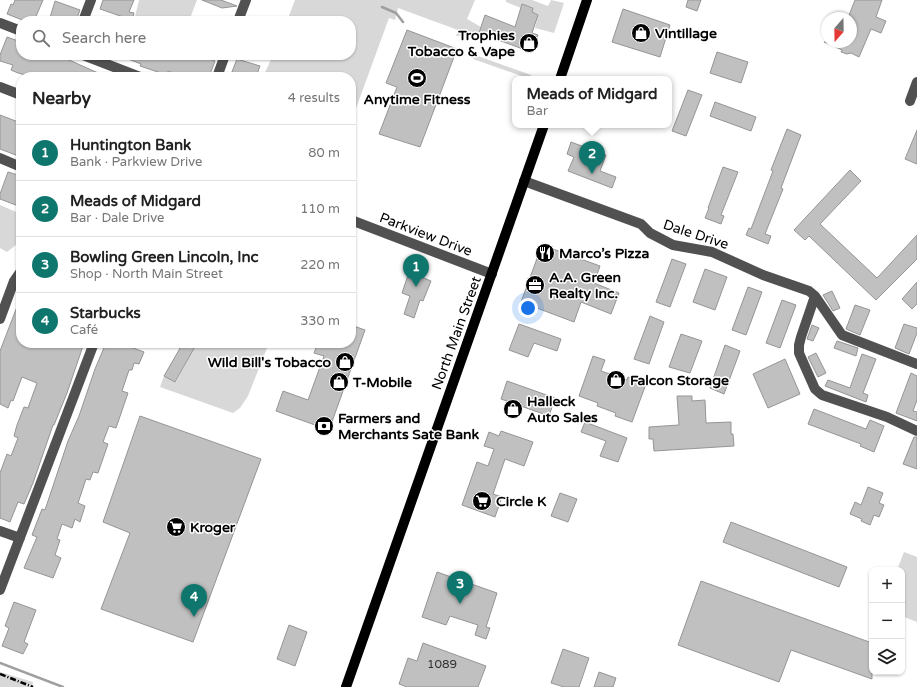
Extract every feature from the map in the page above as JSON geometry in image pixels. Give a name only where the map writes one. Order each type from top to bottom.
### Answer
[{"type":"main road","points":[[561,76],[587,0]]},
{"type":"main road","name":"North Main Street","points":[[346,687],[543,128]]},
{"type":"street","points":[[85,16],[91,0]]},
{"type":"street","points":[[240,16],[246,0]]},
{"type":"street","points":[[0,23],[16,29]]},
{"type":"street","points":[[96,60],[127,72]]},
{"type":"street","points":[[218,72],[223,60]]},
{"type":"street","points":[[910,101],[917,82]]},
{"type":"street","points":[[0,87],[16,93]]},
{"type":"street","points":[[0,158],[16,165]]},
{"type":"street","name":"Dale Drive","points":[[524,181],[641,224],[650,233],[673,244],[712,252],[763,275],[809,291],[816,296]]},
{"type":"street","name":"Parkview Drive","points":[[356,222],[492,274]]},
{"type":"street","points":[[0,319],[16,278]]},
{"type":"street","points":[[816,296],[842,335],[917,364]]},
{"type":"street","points":[[816,296],[799,344],[799,353],[815,388],[822,395],[888,417],[917,431]]},
{"type":"street","points":[[0,590],[92,348]]},
{"type":"street","points":[[0,530],[20,538]]},
{"type":"shaded area","points":[[139,0],[197,0],[191,16],[135,16]]},
{"type":"shaded area","points":[[295,0],[475,0],[467,19],[481,27],[479,33],[456,36],[458,30],[398,8],[395,20],[389,18],[356,108],[356,72],[265,72],[271,60],[356,60],[356,16],[289,16]]},
{"type":"shaded area","points":[[506,0],[532,0],[548,6],[551,0],[564,3],[554,33],[535,28],[538,15],[532,12],[533,7],[522,4],[521,8],[506,2]]},
{"type":"shaded area","points":[[475,55],[531,76],[521,76],[473,59]]},
{"type":"shaded area","points":[[0,205],[16,212],[16,245],[7,252],[0,248]]},
{"type":"shaded area","points":[[194,348],[267,348],[248,396],[240,408],[233,413],[160,387],[164,376],[176,382]]},
{"type":"shaded area","points":[[904,552],[917,557],[917,622],[905,617],[905,567],[898,567]]},
{"type":"shaded area","points":[[0,672],[33,682],[32,687],[0,687]]},
{"type":"building","points":[[15,0],[43,0],[36,16],[16,16],[16,18],[7,14],[11,4],[13,5]]},
{"type":"building","points":[[103,0],[134,0],[129,12],[134,13],[133,16],[120,16],[100,9]]},
{"type":"building","points":[[202,0],[221,0],[237,6],[222,8]]},
{"type":"building","points":[[688,0],[701,0],[697,11],[686,7]]},
{"type":"building","points":[[855,0],[882,0],[876,17],[886,21],[881,33],[871,29],[859,57],[851,53],[847,54],[841,52],[842,50],[838,48],[857,48],[857,12],[850,12]]},
{"type":"building","points":[[55,1],[80,10],[78,16],[50,16]]},
{"type":"building","points":[[522,4],[533,8],[532,12],[538,15],[532,33],[538,35],[531,52],[479,33],[485,15],[515,27]]},
{"type":"building","name":"Vintillage","points":[[623,9],[670,25],[660,57],[612,42]]},
{"type":"building","points":[[407,30],[457,49],[420,147],[379,134],[397,87],[386,83]]},
{"type":"building","points":[[7,37],[16,40],[16,60],[69,60],[96,72],[16,72],[11,70],[13,65],[0,61],[0,55]]},
{"type":"building","points":[[717,52],[748,62],[741,83],[710,73]]},
{"type":"building","points":[[131,60],[215,61],[211,72],[158,72],[140,66],[141,64]]},
{"type":"building","points":[[237,60],[260,66],[258,72],[232,72]]},
{"type":"building","points":[[688,90],[702,95],[686,136],[672,131]]},
{"type":"building","points":[[715,102],[756,117],[751,131],[710,116]]},
{"type":"building","points":[[0,115],[16,121],[16,155],[0,149]]},
{"type":"building","points":[[787,129],[801,135],[781,188],[783,189],[765,234],[771,236],[768,244],[746,235],[749,228],[751,229]]},
{"type":"building","points":[[917,130],[917,164],[905,159]]},
{"type":"building","points":[[571,142],[606,155],[600,171],[616,177],[612,188],[568,171],[574,157],[567,154]]},
{"type":"building","points":[[723,167],[738,172],[721,215],[724,216],[721,224],[705,218]]},
{"type":"building","points":[[850,170],[861,181],[820,224],[877,278],[917,235],[917,259],[876,300],[809,236],[805,240],[794,230]]},
{"type":"building","points":[[8,172],[16,174],[16,205],[0,199],[0,194]]},
{"type":"building","points":[[542,245],[600,266],[594,283],[619,293],[611,314],[581,302],[574,322],[521,302]]},
{"type":"building","points":[[672,259],[686,264],[670,307],[656,302]]},
{"type":"building","points":[[705,269],[727,277],[715,310],[693,302]]},
{"type":"building","points":[[409,272],[431,281],[423,301],[420,300],[414,318],[404,314],[410,296],[402,293]]},
{"type":"building","points":[[917,282],[917,304],[912,309],[902,299]]},
{"type":"building","points":[[748,287],[762,292],[746,335],[732,330]]},
{"type":"building","points":[[832,291],[840,308],[833,311],[823,295]]},
{"type":"building","points":[[782,300],[796,305],[780,348],[766,343]]},
{"type":"building","points":[[855,305],[870,310],[860,335],[846,329]]},
{"type":"building","points":[[16,309],[16,348],[82,348],[33,483],[24,504],[18,502],[10,522],[0,518],[0,473],[7,454],[11,456],[18,438],[14,436],[17,425],[24,407],[28,408],[37,383],[22,377],[13,401],[11,400],[8,408],[0,404],[0,351]]},
{"type":"building","points":[[650,316],[664,322],[649,364],[634,359]]},
{"type":"building","points":[[519,324],[561,339],[557,351],[534,343],[528,357],[509,350]]},
{"type":"building","points":[[904,324],[917,328],[917,333],[909,354],[895,348]]},
{"type":"building","points":[[812,325],[819,328],[813,341],[807,339]]},
{"type":"building","points":[[356,327],[365,330],[329,430],[276,411],[283,391],[308,400],[324,356],[314,353],[316,348],[356,348]]},
{"type":"building","points":[[681,334],[702,341],[690,373],[669,367]]},
{"type":"building","points":[[837,341],[858,348],[856,356],[834,348]]},
{"type":"building","points":[[725,345],[740,351],[724,394],[710,388]]},
{"type":"building","points":[[104,348],[133,348],[144,352],[139,364],[134,363],[132,370],[129,370],[122,391],[128,393],[116,428],[109,426],[103,442],[108,444],[98,473],[93,472],[90,480],[86,479],[78,503],[85,506],[80,522],[75,519],[72,528],[62,524],[57,539],[60,540],[55,555],[61,558],[53,578],[24,568],[37,537],[32,535],[42,509],[45,510],[68,441],[79,416]]},
{"type":"building","points":[[180,348],[194,348],[175,382],[164,376]]},
{"type":"building","points":[[816,353],[826,373],[818,377],[808,357]]},
{"type":"building","points":[[862,354],[876,359],[863,393],[868,395],[866,402],[825,386],[828,380],[850,388]]},
{"type":"building","points":[[593,356],[605,360],[601,371],[627,380],[628,377],[646,384],[632,422],[615,416],[616,413],[597,406],[598,403],[579,396]]},
{"type":"building","points":[[785,359],[800,394],[768,408],[753,374]]},
{"type":"building","points":[[911,373],[917,376],[917,400],[913,411],[917,412],[917,421],[896,413]]},
{"type":"building","points":[[507,381],[555,398],[549,416],[501,399]]},
{"type":"building","points":[[677,396],[692,396],[692,401],[705,400],[706,423],[731,422],[731,434],[733,434],[734,446],[654,451],[653,439],[649,439],[649,427],[679,425]]},
{"type":"building","points":[[814,409],[866,429],[870,420],[884,426],[874,452],[860,446],[861,444],[808,424]]},
{"type":"building","name":"Kroger","points":[[140,416],[261,459],[193,642],[101,609],[130,533],[103,522]]},
{"type":"building","points":[[585,422],[627,438],[618,462],[600,456],[606,441],[581,432]]},
{"type":"building","points":[[501,431],[533,442],[524,466],[505,459],[493,494],[502,497],[495,517],[462,505],[477,462],[488,466],[494,449],[484,446],[489,432],[499,436]]},
{"type":"building","points":[[914,437],[917,437],[917,469],[903,464]]},
{"type":"building","points":[[868,487],[883,493],[879,503],[884,505],[879,517],[874,515],[870,525],[861,521],[862,519],[850,514],[855,502],[861,505]]},
{"type":"building","points":[[560,493],[577,499],[568,522],[551,516]]},
{"type":"building","points":[[731,522],[847,567],[839,587],[723,542]]},
{"type":"building","points":[[437,572],[497,593],[486,627],[490,628],[486,639],[475,635],[478,625],[450,616],[446,625],[422,617]]},
{"type":"building","points":[[701,581],[869,642],[869,675],[872,675],[872,679],[791,650],[779,682],[678,645]]},
{"type":"building","points":[[14,602],[36,610],[24,642],[28,644],[23,654],[2,646],[9,628],[5,626]]},
{"type":"building","points":[[289,625],[307,632],[295,666],[277,659]]},
{"type":"building","points":[[423,643],[486,666],[478,687],[407,687],[399,684],[408,658],[417,661]]},
{"type":"building","points":[[563,649],[589,658],[579,687],[564,687],[551,683]]},
{"type":"building","points":[[599,672],[616,678],[613,687],[594,687]]},
{"type":"waterway","points":[[382,7],[396,13],[403,22]]},
{"type":"waterway","points":[[0,663],[63,687]]},
{"type":"railway","points":[[0,674],[33,687]]},
{"type":"place","name":"Vintillage","points":[[641,33]]},
{"type":"place","name":"Trophies Tobacco & Vape","points":[[529,43]]},
{"type":"place","name":"Anytime Fitness","points":[[417,78]]},
{"type":"place","name":"Meads of Midgard","points":[[592,174]]},
{"type":"place","name":"Marco’s Pizza","points":[[545,253]]},
{"type":"place","name":"A.A. Green Realty Inc.","points":[[535,285]]},
{"type":"place","name":"Huntington Bank","points":[[416,287]]},
{"type":"place","name":"Wild Bill's Tobacco","points":[[345,362]]},
{"type":"place","name":"Falcon Storage","points":[[616,380]]},
{"type":"place","name":"T-Mobile","points":[[339,382]]},
{"type":"place","name":"Halleck Auto Sales","points":[[513,409]]},
{"type":"place","name":"Farmers and Merchants Sate Bank","points":[[324,426]]},
{"type":"place","name":"Circle K","points":[[482,501]]},
{"type":"place","name":"Kroger","points":[[176,527]]},
{"type":"place","name":"Bowling Green Lincoln, Inc","points":[[460,604]]},
{"type":"place","name":"Starbucks","points":[[194,617]]}]
